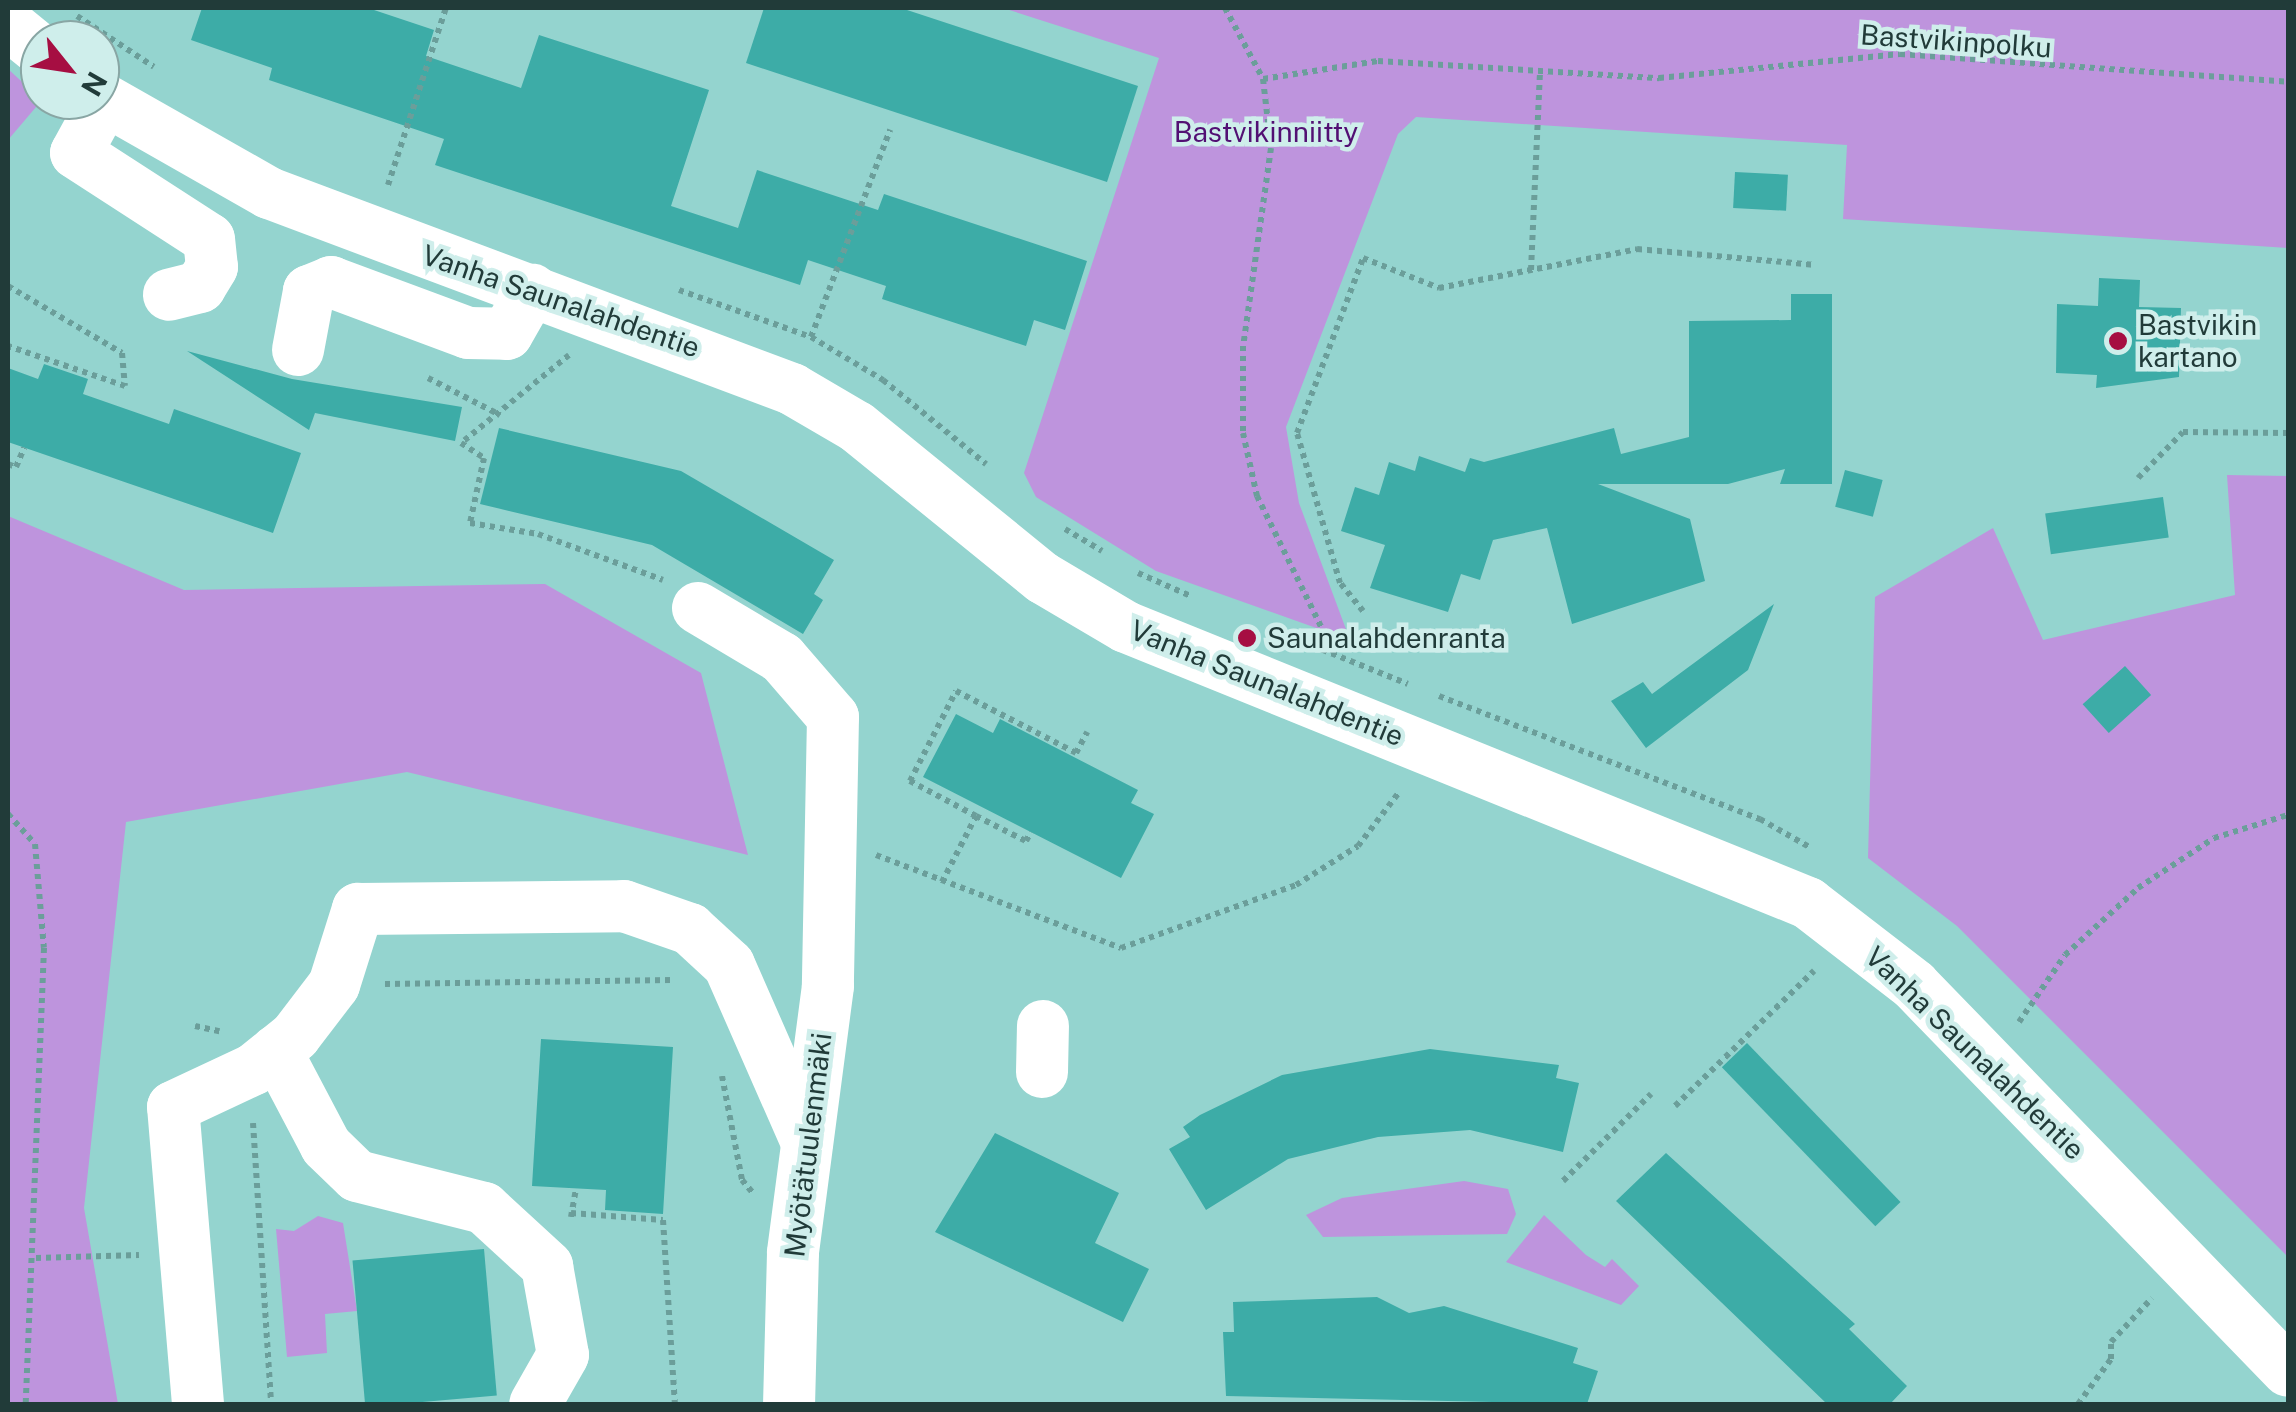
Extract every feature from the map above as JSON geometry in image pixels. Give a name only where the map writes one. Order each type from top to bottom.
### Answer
[{"type":"street","name":"Vanha Saunalahdentie","points":[[120,109],[269,193],[792,388],[857,427],[1044,578],[1126,627],[1808,904],[1914,986],[2288,1371]]},
{"type":"street","points":[[92,120],[76,153],[210,240],[212,267],[200,287],[169,295]]},
{"type":"street","points":[[298,350],[309,291],[331,282],[468,332],[508,334],[532,290]]},
{"type":"street","name":"Myötätuulenmäki","points":[[698,608],[782,658],[834,717],[832,887],[807,1142],[789,1404]]},
{"type":"street","points":[[198,1404],[174,1107],[285,1063],[334,985],[358,909],[624,906],[690,929],[729,964],[807,1142]]},
{"type":"street","points":[[285,1063],[326,1146],[357,1176],[484,1208],[547,1266],[563,1355],[534,1404]]},
{"type":"path","points":[[68,8],[170,78]]},
{"type":"path","points":[[388,185],[446,8]]},
{"type":"path","points":[[1225,8],[1263,79],[1270,194],[1243,346],[1243,433],[1256,496],[1335,654]]},
{"type":"path","name":"Bastvikinpolku","points":[[1263,79],[1378,61],[1658,78],[1900,54],[2288,82]]},
{"type":"path","points":[[1532,270],[1540,72]]},
{"type":"path","points":[[811,337],[890,130]]},
{"type":"path","points":[[372,179],[405,191]]},
{"type":"path","points":[[1363,612],[1340,582],[1298,433],[1363,258],[1439,288],[1637,249],[1815,265]]},
{"type":"path","points":[[8,286],[122,353],[125,386],[8,346]]},
{"type":"path","points":[[667,286],[811,337],[883,380],[996,473]]},
{"type":"path","points":[[558,365],[502,416],[461,443],[484,458],[470,523],[640,566],[698,608]]},
{"type":"path","points":[[428,378],[502,416]]},
{"type":"path","points":[[2138,478],[2183,432],[2288,432]]},
{"type":"path","points":[[8,464],[16,467],[24,448]]},
{"type":"path","points":[[1054,522],[1206,602]]},
{"type":"path","points":[[1304,642],[1760,818],[1821,854]]},
{"type":"path","points":[[1031,832],[1026,842],[910,781],[956,691],[1076,753],[1088,732]]},
{"type":"path","points":[[908,869],[1108,946],[1135,946],[1330,865],[1377,827],[1408,773]]},
{"type":"path","points":[[8,814],[35,844],[41,887],[36,1258],[26,1404]]},
{"type":"path","points":[[2018,1022],[2066,955],[2138,888],[2214,838],[2288,815]]},
{"type":"path","points":[[942,882],[976,816]]},
{"type":"path","points":[[1675,1106],[1810,968],[1823,980]]},
{"type":"path","points":[[370,998],[378,984],[681,980]]},
{"type":"path","points":[[2004,1009],[2032,1036]]},
{"type":"path","points":[[271,1404],[251,1125],[285,1063]]},
{"type":"path","points":[[720,1066],[742,1180],[762,1204]]},
{"type":"path","points":[[1564,1181],[1651,1094]]},
{"type":"path","points":[[572,1213],[663,1220],[675,1404]]},
{"type":"path","points":[[36,1258],[186,1255]]},
{"type":"path","points":[[2078,1404],[2111,1359],[2112,1342],[2163,1287]]},
{"type":"green space","name":"Bastvikinniitty","points":[[1003,8],[2288,8],[2288,248],[1843,219],[1847,145],[1416,117],[1398,134],[1286,427],[1299,503],[1350,640],[1156,571],[1036,497],[1024,473],[1159,58]]},
{"type":"green space","points":[[8,69],[20,80],[20,120],[25,120],[8,140]]},
{"type":"green space","points":[[2227,475],[2288,476],[2288,1257],[1957,926],[1868,858],[1875,597],[1993,528],[2043,640],[2235,595]]},
{"type":"green space","points":[[8,516],[184,590],[545,584],[701,673],[748,855],[407,772],[126,822],[84,1208],[118,1404],[8,1404]]},
{"type":"green space","points":[[1464,1181],[1508,1189],[1516,1214],[1507,1234],[1323,1237],[1306,1215],[1342,1198]]},
{"type":"green space","points":[[1544,1215],[1586,1255],[1605,1267],[1612,1259],[1639,1286],[1621,1305],[1506,1262]]},
{"type":"green space","points":[[318,1216],[343,1223],[357,1311],[325,1314],[327,1353],[287,1357],[276,1229],[294,1231]]},
{"type":"building","points":[[202,8],[368,8],[434,30],[426,56],[521,88],[539,35],[709,90],[671,206],[738,228],[757,170],[878,210],[884,194],[1087,261],[1065,330],[1034,320],[1026,346],[882,299],[886,286],[808,260],[800,285],[435,165],[444,139],[269,80],[272,68],[191,40]]},
{"type":"building","points":[[764,8],[901,8],[1138,86],[1107,182],[746,63]]},
{"type":"building","points":[[1735,172],[1788,175],[1786,211],[1733,208]]},
{"type":"building","name":"Bastvikin kartano","points":[[2099,278],[2140,280],[2139,307],[2181,308],[2179,377],[2096,388],[2097,375],[2056,373],[2057,304],[2098,306]]},
{"type":"building","points":[[1791,294],[1832,294],[1832,484],[1780,484],[1785,469],[1728,484],[1598,484],[1690,519],[1705,581],[1572,624],[1547,528],[1493,540],[1480,580],[1461,574],[1448,612],[1370,588],[1385,545],[1341,531],[1355,487],[1379,495],[1389,462],[1415,471],[1419,456],[1465,472],[1470,458],[1484,462],[1614,428],[1621,454],[1689,437],[1689,321],[1791,320]]},
{"type":"building","points":[[187,351],[292,379],[462,407],[455,441],[315,413],[309,430]]},
{"type":"building","points":[[44,364],[88,379],[83,394],[169,424],[174,409],[301,453],[273,533],[8,442],[8,368],[38,379]]},
{"type":"building","points":[[499,428],[681,471],[834,560],[814,594],[823,600],[803,634],[652,545],[480,504]]},
{"type":"building","points":[[1845,470],[1883,480],[1873,517],[1835,507]]},
{"type":"building","points":[[2163,497],[2169,538],[2051,554],[2045,514]]},
{"type":"building","points":[[1774,604],[1748,670],[1646,748],[1611,701],[1643,682],[1652,694]]},
{"type":"building","points":[[2125,666],[2151,695],[2109,733],[2083,704]]},
{"type":"building","points":[[956,714],[993,733],[1000,719],[1138,790],[1131,803],[1154,814],[1121,878],[923,777]]},
{"type":"building","points":[[541,1039],[673,1047],[663,1214],[605,1210],[606,1190],[532,1186]]},
{"type":"building","points":[[1747,1043],[1901,1202],[1875,1226],[1722,1067]]},
{"type":"building","points":[[1430,1049],[1559,1065],[1556,1078],[1579,1083],[1563,1152],[1470,1130],[1378,1137],[1288,1159],[1206,1210],[1169,1149],[1190,1137],[1183,1127],[1200,1115],[1282,1075]]},
{"type":"building","points":[[995,1133],[1119,1193],[1095,1243],[1149,1269],[1123,1322],[935,1232]]},
{"type":"building","points":[[1666,1153],[1855,1324],[1849,1329],[1907,1386],[1890,1404],[1827,1404],[1616,1201]]},
{"type":"building","points":[[484,1249],[497,1395],[365,1404],[353,1261]]},
{"type":"building","points":[[1377,1297],[1409,1313],[1444,1306],[1578,1348],[1573,1363],[1598,1371],[1587,1404],[1226,1396],[1223,1332],[1234,1332],[1233,1302]]},
{"type":"place","name":"Bastvikin kartano","points":[[2118,341]]},
{"type":"place","name":"Saunalahdenranta","points":[[1247,638]]}]
